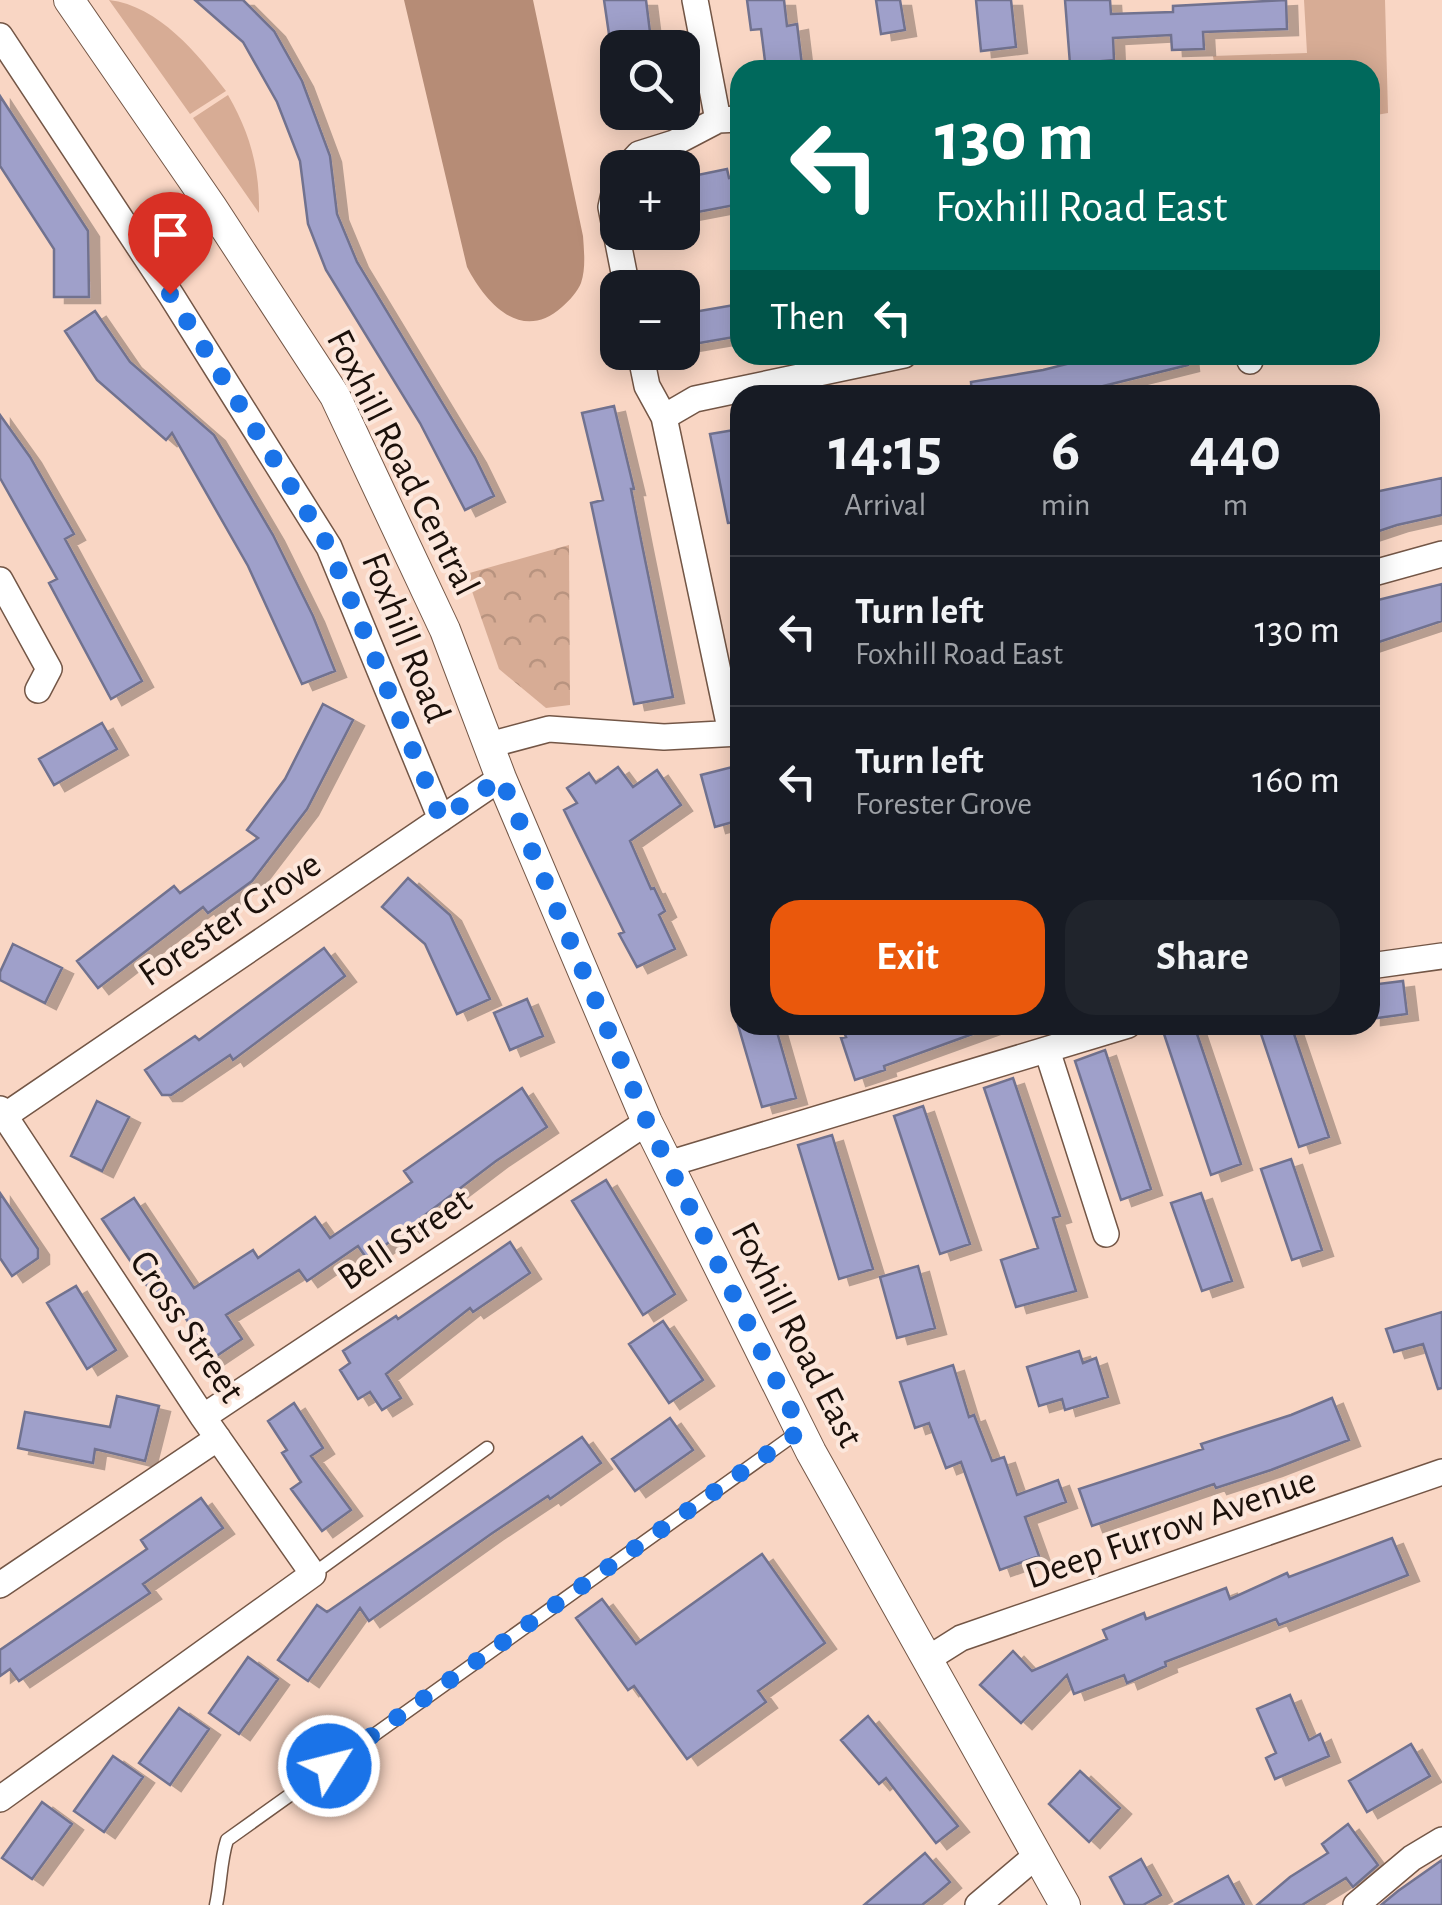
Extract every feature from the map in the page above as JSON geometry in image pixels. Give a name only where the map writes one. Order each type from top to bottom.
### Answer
[{"type":"street","name":"Foxhill Road Central","points":[[69,0],[211,206],[335,396],[445,630],[501,778]]},
{"type":"street","points":[[651,150],[729,119],[695,0]]},
{"type":"street","name":"Foxhill Road","points":[[0,36],[170,294],[329,547],[441,819]]},
{"type":"street","points":[[765,385],[858,365]]},
{"type":"street","points":[[644,370],[647,386],[664,417],[730,707]]},
{"type":"street","points":[[664,417],[695,400],[730,392]]},
{"type":"street","points":[[1380,571],[1442,554]]},
{"type":"street","points":[[0,580],[48,669],[38,690]]},
{"type":"street","points":[[489,745],[549,730],[664,737],[730,733]]},
{"type":"street","name":"Forester Grove","points":[[1,1115],[501,778]]},
{"type":"street","name":"Foxhill Road East","points":[[501,778],[647,1122],[801,1430],[1065,1905]]},
{"type":"street","points":[[1380,965],[1442,956]]},
{"type":"street","points":[[668,1164],[1096,1035]]},
{"type":"street","points":[[1048,1050],[1106,1234]]},
{"type":"street","name":"Cross Street","points":[[1,1115],[210,1428],[314,1574]]},
{"type":"street","name":"Bell Street","points":[[0,1585],[210,1428],[647,1122]]},
{"type":"street","name":"Deep Furrow Avenue","points":[[926,1660],[961,1638],[1442,1472]]},
{"type":"street","points":[[0,1800],[314,1574]]},
{"type":"street","points":[[1356,1905],[1412,1858],[1442,1840]]},
{"type":"street","points":[[978,1905],[1037,1856]]},
{"type":"lane","points":[[216,1905],[219,1862],[227,1840],[801,1430]]},
{"type":"lane","points":[[314,1574],[487,1448]]},
{"type":"green space","points":[[109,0],[127,4],[161,22],[190,48],[226,91],[190,114]]},
{"type":"green space","points":[[1304,0],[1385,0],[1388,113],[1380,114],[1380,60],[1214,60],[1213,56],[1307,53]]},
{"type":"green space","points":[[228,95],[252,152],[259,213],[193,118]]},
{"type":"green space","points":[[569,545],[570,705],[546,708],[499,669],[466,574]]},
{"type":"shaded area","points":[[404,0],[533,0],[584,254],[580,286],[565,305],[547,317],[519,320],[507,314],[484,294],[467,267]]},
{"type":"building","points":[[195,0],[243,0],[274,31],[302,81],[330,156],[337,214],[357,262],[475,457],[494,496],[465,510],[420,423],[326,270],[308,224],[300,161],[277,102],[243,42]]},
{"type":"building","points":[[604,0],[646,0],[650,30],[608,30]]},
{"type":"building","points":[[747,0],[784,0],[787,26],[797,24],[801,60],[765,60],[761,29],[751,30]]},
{"type":"building","points":[[876,0],[900,0],[905,30],[881,34]]},
{"type":"building","points":[[976,0],[1011,0],[1016,47],[981,51]]},
{"type":"building","points":[[1065,0],[1110,0],[1111,14],[1173,12],[1173,6],[1286,0],[1287,29],[1203,32],[1204,49],[1172,50],[1171,35],[1113,38],[1114,60],[1070,60]]},
{"type":"building","points":[[0,96],[88,231],[89,297],[54,297],[54,249],[0,166]]},
{"type":"building","points":[[727,169],[730,206],[700,212],[700,175]]},
{"type":"building","points":[[730,306],[730,338],[700,343],[700,311]]},
{"type":"building","points":[[95,311],[130,362],[214,435],[273,535],[335,671],[302,684],[248,566],[172,433],[166,440],[97,380],[65,331]]},
{"type":"building","points":[[1063,365],[1188,365],[1107,385],[971,385]]},
{"type":"building","points":[[614,406],[634,489],[673,697],[634,704],[591,503],[603,500],[582,413]]},
{"type":"building","points":[[0,415],[30,457],[74,534],[65,539],[142,681],[111,699],[49,583],[57,579],[0,478]]},
{"type":"building","points":[[730,431],[730,523],[728,523],[710,434]]},
{"type":"building","points":[[1442,478],[1442,515],[1380,531],[1380,491]]},
{"type":"building","points":[[1442,584],[1442,621],[1380,642],[1380,600]]},
{"type":"building","points":[[323,704],[353,720],[307,809],[252,881],[208,913],[203,907],[98,988],[77,961],[174,886],[180,893],[258,838],[247,830],[285,779]]},
{"type":"building","points":[[102,723],[117,749],[54,785],[39,759]]},
{"type":"building","points":[[618,767],[633,787],[657,770],[681,805],[630,841],[665,911],[659,915],[675,949],[637,967],[564,810],[577,803],[567,788],[589,773],[596,783]]},
{"type":"building","points":[[730,768],[730,823],[715,827],[701,775]]},
{"type":"building","points":[[408,878],[450,915],[490,999],[457,1014],[425,944],[382,907]]},
{"type":"building","points":[[13,944],[62,968],[45,1003],[0,980]]},
{"type":"building","points":[[324,948],[345,976],[233,1060],[230,1055],[171,1095],[162,1095],[145,1070],[195,1036],[199,1040]]},
{"type":"building","points":[[1403,981],[1407,1014],[1380,1018],[1380,984]]},
{"type":"building","points":[[527,999],[543,1036],[510,1050],[494,1013]]},
{"type":"building","points":[[741,1035],[778,1035],[796,1098],[762,1107]]},
{"type":"building","points":[[970,1035],[855,1080],[841,1038]]},
{"type":"building","points":[[1164,1035],[1197,1035],[1241,1164],[1211,1175]]},
{"type":"building","points":[[1261,1035],[1294,1035],[1329,1137],[1299,1147]]},
{"type":"building","points":[[1105,1050],[1151,1189],[1121,1200],[1075,1061]]},
{"type":"building","points":[[1013,1078],[1060,1216],[1053,1218],[1076,1291],[1016,1307],[1001,1260],[1038,1248],[984,1088]]},
{"type":"building","points":[[522,1088],[547,1127],[367,1259],[358,1246],[307,1281],[299,1270],[226,1315],[242,1339],[212,1359],[172,1297],[160,1305],[102,1219],[134,1198],[194,1288],[253,1250],[258,1258],[315,1217],[330,1238],[412,1182],[404,1171]]},
{"type":"building","points":[[97,1101],[129,1117],[102,1171],[71,1156]]},
{"type":"building","points":[[923,1106],[970,1244],[940,1254],[894,1116]]},
{"type":"building","points":[[832,1135],[873,1269],[839,1279],[798,1145]]},
{"type":"building","points":[[1291,1159],[1322,1250],[1292,1260],[1261,1169]]},
{"type":"building","points":[[606,1180],[675,1294],[643,1315],[572,1201]]},
{"type":"building","points":[[0,1193],[38,1249],[38,1258],[12,1276],[0,1258]]},
{"type":"building","points":[[1201,1193],[1232,1281],[1202,1291],[1171,1203]]},
{"type":"building","points":[[510,1242],[530,1273],[473,1312],[470,1308],[386,1374],[401,1398],[382,1410],[370,1392],[358,1399],[340,1370],[350,1363],[343,1351],[396,1316],[398,1319]]},
{"type":"building","points":[[918,1266],[935,1328],[897,1338],[880,1277]]},
{"type":"building","points":[[76,1286],[116,1350],[87,1369],[47,1303]]},
{"type":"building","points":[[1442,1312],[1442,1388],[1438,1389],[1423,1344],[1394,1352],[1386,1329]]},
{"type":"building","points":[[663,1321],[703,1380],[669,1403],[629,1344]]},
{"type":"building","points":[[1079,1351],[1083,1363],[1096,1358],[1108,1397],[1065,1410],[1062,1399],[1039,1406],[1027,1367]]},
{"type":"building","points":[[953,1365],[969,1417],[974,1415],[992,1461],[1004,1457],[1017,1495],[1058,1480],[1066,1502],[1025,1517],[1039,1556],[1000,1570],[961,1462],[946,1468],[929,1423],[915,1428],[900,1382]]},
{"type":"building","points":[[117,1396],[159,1406],[145,1461],[95,1449],[93,1463],[18,1448],[25,1412],[110,1427]]},
{"type":"building","points":[[1332,1398],[1349,1440],[1271,1470],[1216,1488],[1214,1484],[1092,1526],[1079,1489],[1203,1449],[1201,1444]]},
{"type":"building","points":[[294,1403],[323,1448],[311,1456],[351,1510],[322,1531],[291,1489],[301,1482],[268,1421]]},
{"type":"building","points":[[670,1418],[693,1450],[635,1491],[612,1459]]},
{"type":"building","points":[[582,1437],[601,1463],[491,1534],[369,1621],[360,1608],[308,1681],[278,1660],[317,1605],[327,1612]]},
{"type":"building","points":[[201,1498],[223,1528],[143,1584],[150,1593],[19,1681],[10,1669],[0,1676],[0,1650],[147,1549],[141,1540]]},
{"type":"building","points":[[1392,1538],[1408,1575],[1279,1625],[1276,1619],[1165,1662],[1166,1666],[1127,1683],[1124,1675],[1074,1694],[1067,1675],[1021,1723],[980,1685],[1013,1651],[1032,1671],[1107,1639],[1103,1630],[1144,1613],[1146,1619],[1226,1588],[1230,1599],[1287,1573],[1289,1577]]},
{"type":"building","points":[[762,1554],[825,1643],[758,1691],[766,1702],[687,1759],[634,1686],[628,1690],[576,1618],[602,1599],[636,1644]]},
{"type":"building","points":[[248,1657],[278,1679],[239,1734],[209,1713]]},
{"type":"building","points":[[1290,1695],[1309,1740],[1320,1734],[1329,1756],[1275,1779],[1266,1758],[1276,1753],[1257,1709]]},
{"type":"building","points":[[179,1708],[209,1729],[170,1785],[139,1763]]},
{"type":"building","points":[[868,1716],[958,1826],[936,1843],[886,1778],[879,1784],[841,1740]]},
{"type":"building","points":[[1411,1744],[1430,1776],[1367,1812],[1349,1781]]},
{"type":"building","points":[[113,1756],[143,1777],[104,1832],[74,1811]]},
{"type":"building","points":[[1080,1771],[1120,1808],[1089,1842],[1049,1804]]},
{"type":"building","points":[[42,1802],[72,1824],[32,1879],[2,1858]]},
{"type":"building","points":[[1348,1824],[1378,1865],[1353,1887],[1346,1878],[1302,1905],[1257,1905],[1290,1877],[1328,1853],[1322,1844]]},
{"type":"building","points":[[925,1853],[950,1882],[936,1894],[922,1905],[864,1905]]},
{"type":"building","points":[[1141,1859],[1161,1895],[1143,1905],[1125,1905],[1110,1877]]},
{"type":"building","points":[[1442,1860],[1442,1905],[1381,1905],[1398,1891]]},
{"type":"building","points":[[1228,1876],[1244,1905],[1174,1905]]},
{"type":"route","points":[[170,294],[329,547],[441,819],[501,778],[647,1122],[801,1430],[329,1766]]}]
